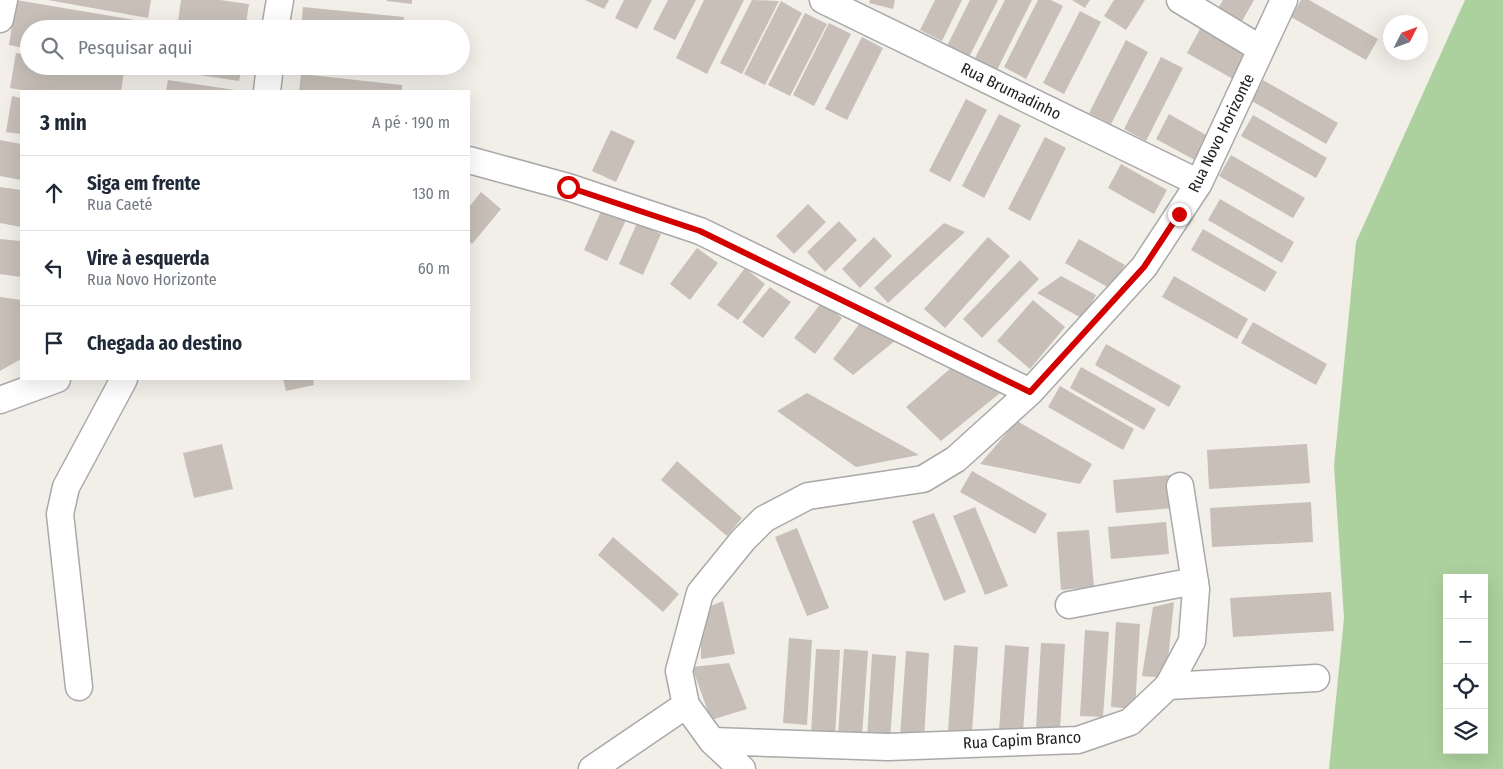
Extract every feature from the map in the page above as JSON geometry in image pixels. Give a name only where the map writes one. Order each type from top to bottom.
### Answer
[{"type":"street","points":[[0,19],[4,0]]},
{"type":"street","points":[[277,20],[280,0]]},
{"type":"street","name":"Rua Brumadinho","points":[[823,0],[1200,183]]},
{"type":"street","points":[[1180,0],[1261,49]]},
{"type":"street","name":"Rua Novo Horizonte","points":[[742,769],[712,741],[686,705],[679,671],[700,593],[743,540],[764,519],[808,496],[922,479],[956,459],[1030,392],[1144,267],[1200,183],[1284,0]]},
{"type":"street","points":[[267,90],[269,75]]},
{"type":"street","points":[[470,160],[568,187],[700,231],[1030,392]]},
{"type":"street","points":[[0,400],[54,380]]},
{"type":"street","points":[[79,687],[60,514],[66,487],[123,380]]},
{"type":"street","name":"Rua Capim Branco","points":[[712,741],[888,747],[1078,740],[1130,722],[1168,686],[1192,641],[1196,589],[1180,486]]},
{"type":"street","points":[[1069,604],[1195,581]]},
{"type":"street","points":[[1168,686],[1316,678]]},
{"type":"street","points":[[592,769],[686,705]]},
{"type":"green space","points":[[1465,0],[1503,0],[1503,769],[1329,769],[1344,618],[1334,466],[1356,242]]},
{"type":"building","points":[[16,0],[135,20],[20,20],[20,47],[9,45]]},
{"type":"building","points":[[48,0],[151,0],[148,18]]},
{"type":"building","points":[[181,0],[220,0],[249,4],[246,20],[178,20]]},
{"type":"building","points":[[412,0],[412,4],[387,1]]},
{"type":"building","points":[[585,0],[609,0],[604,9]]},
{"type":"building","points":[[624,0],[652,0],[637,29],[615,18]]},
{"type":"building","points":[[668,0],[696,0],[675,40],[653,29]]},
{"type":"building","points":[[704,0],[744,0],[707,74],[676,58]]},
{"type":"building","points":[[752,0],[779,1],[742,74],[720,63]]},
{"type":"building","points":[[870,0],[895,0],[893,9],[869,3]]},
{"type":"building","points":[[935,0],[962,0],[942,41],[920,30]]},
{"type":"building","points":[[970,0],[998,0],[969,57],[947,46]]},
{"type":"building","points":[[1005,0],[1032,0],[997,70],[975,58]]},
{"type":"building","points":[[1038,0],[1051,0],[1063,6],[1026,79],[1004,67]]},
{"type":"building","points":[[1072,0],[1090,0],[1085,8]]},
{"type":"building","points":[[1114,0],[1145,0],[1126,30],[1104,16]]},
{"type":"building","points":[[1223,0],[1254,0],[1241,23],[1217,10]]},
{"type":"building","points":[[1301,0],[1309,0],[1378,39],[1366,60],[1291,17]]},
{"type":"building","points":[[781,1],[802,13],[765,85],[744,74]]},
{"type":"building","points":[[303,7],[404,17],[404,20],[302,20]]},
{"type":"building","points":[[1080,11],[1101,22],[1064,94],[1043,83]]},
{"type":"building","points":[[805,13],[827,24],[790,96],[768,85]]},
{"type":"building","points":[[829,23],[851,34],[814,106],[793,95]]},
{"type":"building","points":[[1200,29],[1246,55],[1233,79],[1187,53]]},
{"type":"building","points":[[862,37],[883,48],[847,120],[825,109]]},
{"type":"building","points":[[1126,40],[1148,52],[1111,124],[1089,113]]},
{"type":"building","points":[[16,53],[20,54],[20,75],[124,75],[121,90],[21,90],[10,88]]},
{"type":"building","points":[[1161,57],[1183,68],[1146,141],[1124,129]]},
{"type":"building","points":[[199,75],[240,75],[239,81]]},
{"type":"building","points":[[301,75],[402,85],[402,90],[299,90]]},
{"type":"building","points":[[168,80],[235,90],[166,90]]},
{"type":"building","points":[[1263,80],[1338,123],[1326,144],[1252,101]]},
{"type":"building","points":[[12,96],[20,98],[20,134],[6,132]]},
{"type":"building","points":[[966,99],[987,110],[950,182],[929,171]]},
{"type":"building","points":[[999,114],[1021,125],[984,198],[962,186]]},
{"type":"building","points":[[1169,114],[1215,140],[1202,164],[1156,139]]},
{"type":"building","points":[[1253,115],[1327,158],[1316,178],[1241,136]]},
{"type":"building","points":[[611,130],[635,141],[616,182],[592,171]]},
{"type":"building","points":[[1045,137],[1066,148],[1030,221],[1008,209]]},
{"type":"building","points":[[0,140],[20,144],[20,180],[0,176]]},
{"type":"building","points":[[1231,155],[1305,198],[1293,218],[1219,176]]},
{"type":"building","points":[[1121,164],[1167,190],[1154,214],[1108,188]]},
{"type":"building","points":[[0,187],[20,190],[20,227],[0,223]]},
{"type":"building","points":[[481,192],[501,209],[472,244],[470,242],[470,206]]},
{"type":"building","points":[[1220,199],[1294,242],[1282,263],[1208,220]]},
{"type":"building","points":[[808,204],[826,222],[794,254],[776,236]]},
{"type":"building","points":[[602,209],[626,220],[607,261],[584,250]]},
{"type":"building","points":[[839,221],[857,240],[825,272],[807,252]]},
{"type":"building","points":[[637,223],[661,234],[643,275],[619,264]]},
{"type":"building","points":[[944,223],[965,232],[888,303],[874,288]]},
{"type":"building","points":[[1203,229],[1277,272],[1265,292],[1191,250]]},
{"type":"building","points":[[874,237],[892,256],[860,288],[842,269]]},
{"type":"building","points":[[988,237],[1010,256],[945,328],[924,309]]},
{"type":"building","points":[[0,239],[20,241],[20,277],[0,274]]},
{"type":"building","points":[[1079,239],[1125,265],[1111,289],[1065,263]]},
{"type":"building","points":[[697,248],[718,263],[690,300],[670,284]]},
{"type":"building","points":[[1020,260],[1039,279],[982,338],[963,319]]},
{"type":"building","points":[[745,268],[765,284],[738,320],[717,305]]},
{"type":"building","points":[[1061,276],[1096,295],[1083,319],[1037,293]]},
{"type":"building","points":[[1174,276],[1248,319],[1237,339],[1162,297]]},
{"type":"building","points":[[770,287],[791,302],[763,338],[742,322]]},
{"type":"building","points":[[0,297],[20,300],[20,360],[0,371]]},
{"type":"building","points":[[1033,300],[1065,327],[1030,369],[997,341]]},
{"type":"building","points":[[822,302],[842,318],[815,354],[794,338]]},
{"type":"building","points":[[1253,322],[1327,364],[1316,385],[1241,343]]},
{"type":"building","points":[[860,323],[896,340],[853,375],[833,359]]},
{"type":"building","points":[[1106,344],[1181,386],[1169,407],[1095,365]]},
{"type":"building","points":[[1081,367],[1156,409],[1144,430],[1070,388]]},
{"type":"building","points":[[951,368],[1005,389],[941,441],[906,407]]},
{"type":"building","points":[[283,380],[313,380],[314,385],[286,391]]},
{"type":"building","points":[[1060,386],[1134,429],[1123,450],[1048,407]]},
{"type":"building","points":[[807,393],[919,455],[856,467],[777,411]]},
{"type":"building","points":[[1017,421],[1092,464],[1080,484],[980,464]]},
{"type":"building","points":[[222,444],[233,489],[194,498],[183,453]]},
{"type":"building","points":[[1307,444],[1310,483],[1209,489],[1207,450]]},
{"type":"building","points":[[677,461],[742,518],[727,536],[661,480]]},
{"type":"building","points":[[972,471],[1047,514],[1035,534],[960,492]]},
{"type":"building","points":[[1171,475],[1174,508],[1116,513],[1113,480]]},
{"type":"building","points":[[1311,502],[1313,542],[1212,547],[1210,508]]},
{"type":"building","points":[[975,507],[1008,586],[985,595],[953,516]]},
{"type":"building","points":[[934,513],[966,592],[944,601],[912,521]]},
{"type":"building","points":[[1166,522],[1169,554],[1111,559],[1108,527]]},
{"type":"building","points":[[797,528],[829,608],[807,616],[775,537]]},
{"type":"building","points":[[1089,530],[1094,587],[1061,590],[1057,532]]},
{"type":"building","points":[[613,537],[679,594],[663,612],[598,555]]},
{"type":"building","points":[[1331,592],[1334,631],[1233,637],[1230,598]]},
{"type":"building","points":[[723,601],[735,654],[701,659],[701,610]]},
{"type":"building","points":[[1174,602],[1166,678],[1142,676],[1153,607]]},
{"type":"building","points":[[1116,622],[1140,624],[1135,709],[1111,707]]},
{"type":"building","points":[[1085,630],[1109,632],[1103,717],[1080,716]]},
{"type":"building","points":[[789,638],[812,640],[807,725],[783,723]]},
{"type":"building","points":[[1041,643],[1065,644],[1060,730],[1036,728]]},
{"type":"building","points":[[954,645],[978,647],[972,732],[948,731]]},
{"type":"building","points":[[1005,645],[1029,647],[1023,732],[999,731]]},
{"type":"building","points":[[816,649],[840,650],[835,736],[811,734]]},
{"type":"building","points":[[844,649],[868,651],[862,736],[838,735]]},
{"type":"building","points":[[906,651],[929,653],[924,739],[900,737]]},
{"type":"building","points":[[872,654],[896,656],[890,741],[867,739]]},
{"type":"building","points":[[729,663],[747,709],[711,720],[692,667]]},
{"type":"route","points":[[568,187],[700,231],[1030,392],[1144,267],[1179,214]]}]
